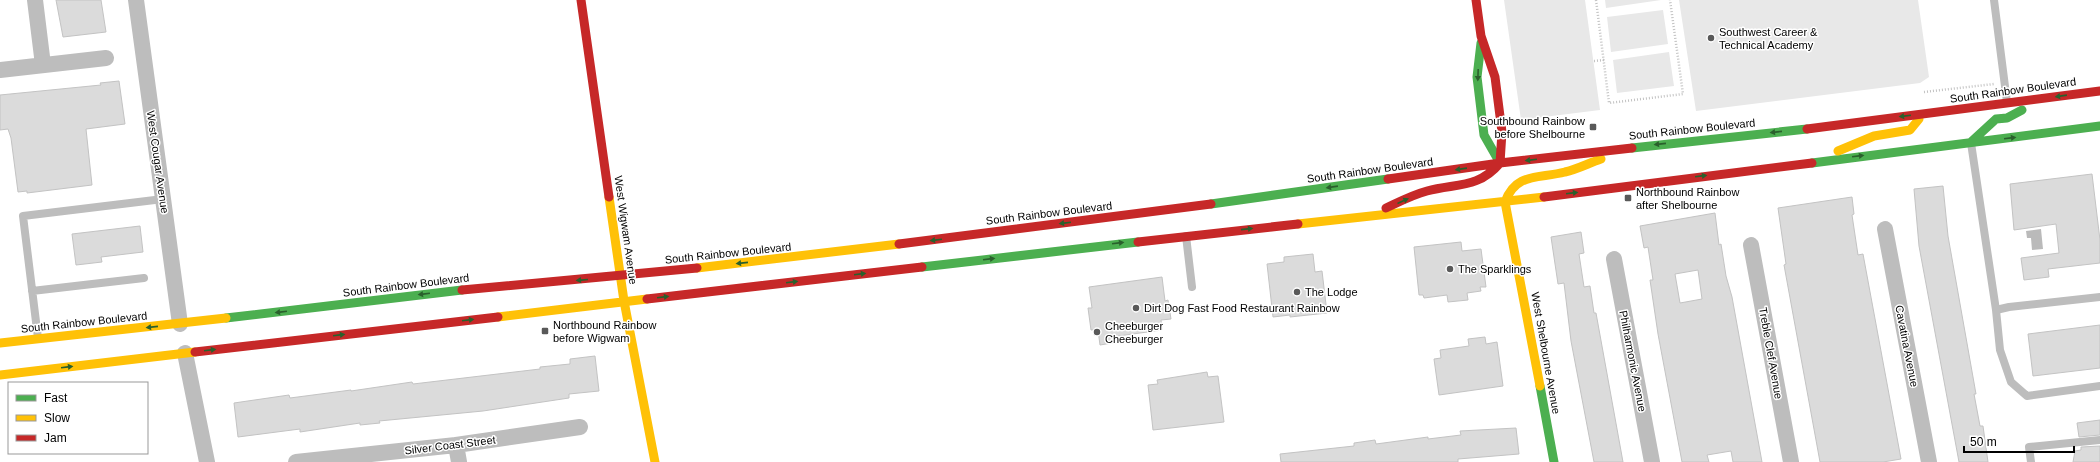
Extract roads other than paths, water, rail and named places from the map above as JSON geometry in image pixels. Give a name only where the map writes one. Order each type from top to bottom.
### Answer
[{"type":"main road","name":"West Wigwam Avenue","points":[[581,0],[624,301],[655,462]]},
{"type":"main road","points":[[1367,217],[1427,190],[1482,180],[1492,175],[1500,163],[1503,136],[1499,108],[1494,77],[1481,36],[1476,0]]},
{"type":"main road","points":[[1481,36],[1477,77],[1484,135],[1500,163]]},
{"type":"main road","name":"South Rainbow Boulevard","points":[[0,343],[175,328],[311,308],[478,288],[620,276],[818,255],[1210,204],[1500,163],[1924,114],[2100,91]]},
{"type":"main road","points":[[1971,142],[1996,119],[2008,118],[2046,98]]},
{"type":"main road","points":[[1813,162],[1874,136],[1910,130],[1924,114]]},
{"type":"main road","points":[[0,375],[43,370],[189,347],[624,301],[1186,236],[1505,202],[2100,126]]},
{"type":"main road","points":[[1505,202],[1508,192],[1513,185],[1524,179],[1566,172],[1632,147]]},
{"type":"main road","name":"West Shelbourne Avenue","points":[[1505,202],[1554,462]]},
{"type":"main road","points":[[1146,222],[1210,204]]},
{"type":"main road","points":[[1035,236],[1043,226]]},
{"type":"main road","points":[[1074,249],[1082,239]]},
{"type":"main road","points":[[927,266],[960,253]]},
{"type":"main road","points":[[293,319],[311,308]]},
{"type":"main road","points":[[43,370],[58,359]]},
{"type":"street","points":[[35,0],[43,65]]},
{"type":"street","name":"West Cougar Avenue","points":[[136,0],[163,199],[175,328]]},
{"type":"street","points":[[0,70],[106,58]]},
{"type":"street","name":"Cavatina Avenue","points":[[1885,229],[1929,462]]},
{"type":"street","name":"Treble Clef Avenue","points":[[1751,245],[1791,462]]},
{"type":"street","name":"Philharmonic Avenue","points":[[1614,259],[1652,462]]},
{"type":"street","points":[[189,347],[207,462]]},
{"type":"street","name":"Silver Coast Street","points":[[296,462],[456,445],[580,427]]},
{"type":"street","points":[[456,445],[459,462]]},
{"type":"lane","points":[[1994,0],[2007,103]]},
{"type":"lane","points":[[1971,142],[1996,310],[2000,350],[2011,382],[2027,396],[2100,386]]},
{"type":"lane","points":[[38,339],[24,216],[163,199]]},
{"type":"lane","points":[[1186,236],[1192,288]]},
{"type":"lane","points":[[32,291],[144,278]]},
{"type":"lane","points":[[1996,310],[2009,307],[2100,297]]},
{"type":"lane","points":[[2031,462],[2029,447],[2100,440]]},
{"type":"place","name":"Southwest Career & Technical Academy","points":[[1711,38]]},
{"type":"place","name":"Southbound Rainbow before Shelbourne","points":[[1593,127]]},
{"type":"place","name":"Northbound Rainbow after Shelbourne","points":[[1628,198]]},
{"type":"place","name":"The Sparklings","points":[[1450,269]]},
{"type":"place","name":"The Lodge","points":[[1297,292]]},
{"type":"place","name":"Dirt Dog Fast Food Restaurant Rainbow","points":[[1136,308]]},
{"type":"place","name":"Northbound Rainbow before Wigwam","points":[[545,331]]},
{"type":"place","name":"Cheeburger Cheeburger","points":[[1097,332]]}]
